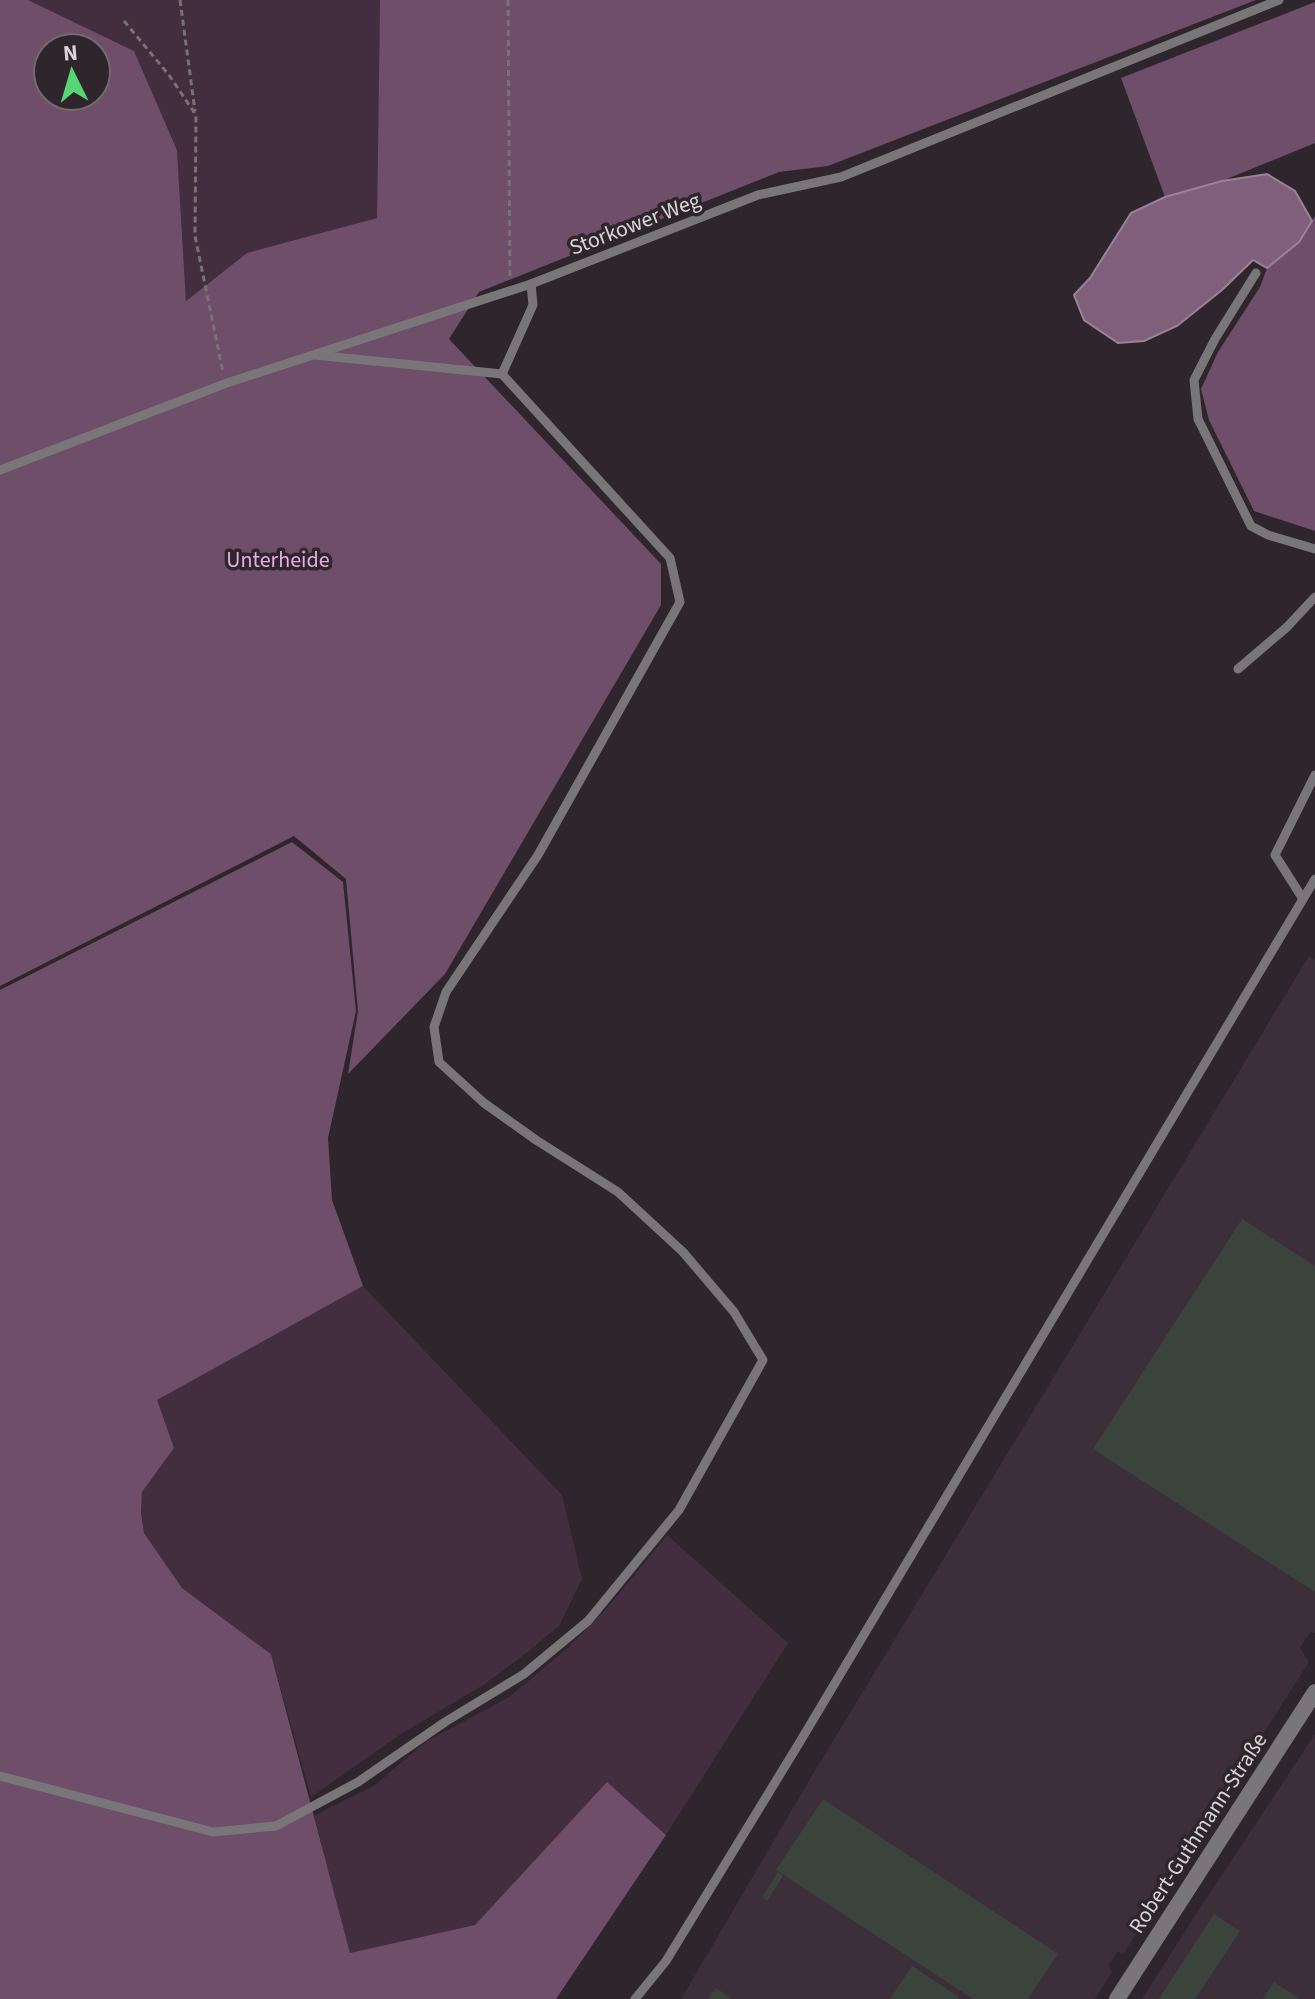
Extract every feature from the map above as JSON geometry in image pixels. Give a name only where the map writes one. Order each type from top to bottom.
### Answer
[{"type":"street","name":"Robert-Guthmann-Straße","points":[[1117,1999],[1315,1692]]},
{"type":"lane","name":"Storkower Weg","points":[[0,470],[227,383],[531,284],[758,195],[841,177],[1279,0]]},
{"type":"lane","points":[[1256,273],[1194,380],[1198,419],[1251,526],[1268,535],[1315,549]]},
{"type":"lane","points":[[502,374],[533,305],[531,284]]},
{"type":"lane","points":[[0,1776],[213,1832],[276,1826],[358,1782],[445,1722],[524,1674],[588,1621],[679,1510],[763,1360],[734,1312],[683,1252],[618,1192],[484,1103],[439,1062],[434,1027],[446,992],[538,855],[680,602],[670,558],[502,374],[309,355]]},
{"type":"lane","points":[[1238,669],[1287,627],[1315,597]]},
{"type":"lane","points":[[1303,899],[1275,855],[1315,775]]},
{"type":"lane","points":[[634,1998],[666,1961],[1315,879]]},
{"type":"path","points":[[180,0],[196,115],[195,236],[227,383]]},
{"type":"path","points":[[508,0],[510,291]]},
{"type":"path","points":[[124,21],[169,75],[196,115]]},
{"type":"shaded area","points":[[28,0],[380,0],[377,218],[247,253],[186,301],[177,150],[134,51],[112,40],[112,32],[95,32]]},
{"type":"shaded area","points":[[1267,174],[1295,191],[1312,221],[1299,242],[1267,268],[1253,260],[1177,326],[1144,341],[1118,343],[1084,320],[1074,295],[1090,278],[1131,213],[1165,197],[1222,181]]},
{"type":"shaded area","points":[[1309,956],[1315,960],[1315,1633],[1310,1632],[1300,1648],[1309,1662],[1124,1953],[1117,1952],[1108,1966],[1112,1972],[1095,1999],[681,1999],[810,1779]]},
{"type":"shaded area","points":[[363,1286],[562,1495],[582,1579],[559,1626],[529,1651],[485,1684],[401,1734],[311,1797],[271,1654],[182,1588],[144,1533],[142,1492],[174,1448],[156,1400]]},
{"type":"shaded area","points":[[667,1535],[788,1643],[666,1835],[607,1783],[475,1925],[350,1954],[314,1816],[375,1785],[427,1741],[509,1697],[569,1647],[609,1606]]},
{"type":"shaded area","points":[[1315,1734],[1315,1999],[1142,1999],[1198,1911]]},
{"type":"green space","name":"Unterheide","points":[[0,0],[28,0],[95,32],[32,32],[32,112],[112,112],[112,40],[134,51],[177,150],[186,301],[247,253],[377,218],[380,0],[1256,0],[828,166],[779,172],[479,292],[449,339],[661,564],[661,605],[445,974],[348,1074],[358,1011],[346,879],[294,836],[0,986]]},
{"type":"green space","points":[[1315,2],[1315,143],[1222,181],[1165,197],[1121,78]]},
{"type":"green space","points":[[1315,216],[1315,531],[1254,511],[1209,420],[1201,389],[1218,352],[1260,287],[1267,268],[1299,242]]},
{"type":"green space","points":[[292,842],[343,882],[356,1011],[328,1138],[332,1200],[363,1286],[157,1400],[174,1448],[142,1492],[144,1533],[182,1588],[271,1654],[350,1953],[475,1925],[607,1782],[666,1835],[556,1999],[0,1999],[0,990]]},
{"type":"building","points":[[1242,1219],[1315,1266],[1315,1592],[1093,1449]]},
{"type":"building","points":[[823,1799],[1058,1954],[1028,1999],[973,1999],[776,1870]]},
{"type":"building","points":[[778,1872],[783,1876],[767,1901],[762,1898]]},
{"type":"building","points":[[1214,1914],[1240,1931],[1195,1999],[1159,1999]]},
{"type":"building","points":[[912,1966],[959,1997],[890,1999]]},
{"type":"building","points":[[1274,1982],[1300,1999],[1263,1999]]},
{"type":"building","points":[[716,1988],[732,1999],[708,1999]]}]
